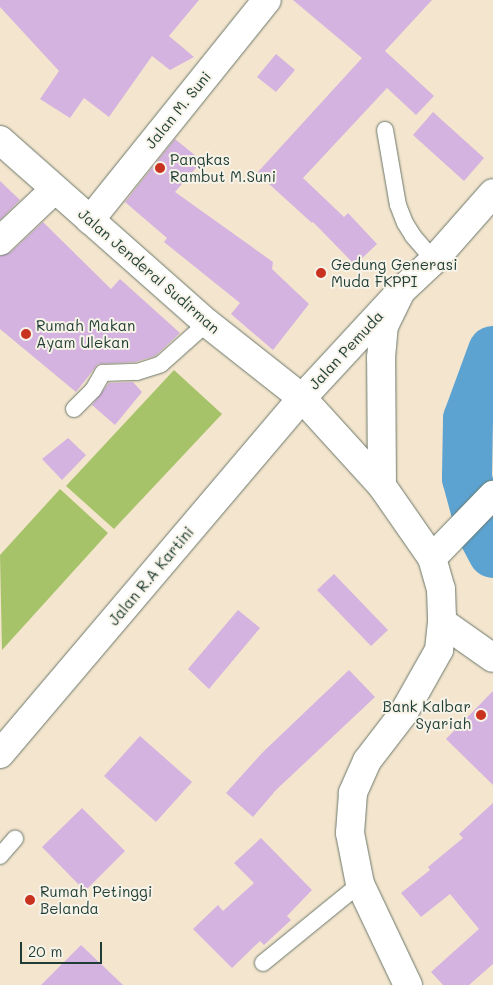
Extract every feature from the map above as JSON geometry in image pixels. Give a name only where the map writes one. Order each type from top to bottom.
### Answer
[{"type":"main road","name":"Jalan M. Suni","points":[[90,220],[267,0]]},
{"type":"main road","name":"Jalan Jenderal Sudirman","points":[[0,140],[54,190],[207,323],[302,398],[382,486],[432,558],[441,589],[442,622],[439,650],[403,714],[367,761],[353,793],[350,832],[360,884],[408,985]]},
{"type":"main road","points":[[0,241],[54,190]]},
{"type":"main road","name":"Jalan Pemuda","points":[[302,398],[401,291],[434,260],[493,193]]},
{"type":"main road","points":[[382,486],[381,358],[384,326],[401,291]]},
{"type":"main road","name":"Jalan R.A Kartini","points":[[0,754],[302,398]]},
{"type":"main road","points":[[432,558],[493,495]]},
{"type":"main road","points":[[442,622],[493,658]]},
{"type":"lane","points":[[385,130],[398,205],[405,223],[413,236],[434,260]]},
{"type":"lane","points":[[74,409],[93,390],[103,373],[137,372],[161,364],[207,323]]},
{"type":"lane","points":[[0,856],[16,840]]},
{"type":"lane","points":[[264,963],[360,884]]},
{"type":"green space","points":[[174,370],[222,414],[114,529],[66,486]]},
{"type":"green space","points":[[60,489],[108,533],[2,650],[0,555]]},
{"type":"building","points":[[0,0],[199,0],[169,36],[194,57],[170,70],[152,56],[109,117],[84,98],[70,118],[40,99],[59,71],[0,7]]},
{"type":"building","points":[[293,0],[432,0],[385,51],[434,96],[416,115],[387,88],[303,178],[344,217],[348,213],[377,244],[355,265],[313,222],[257,173],[362,58]]},
{"type":"building","points":[[276,54],[295,70],[276,92],[257,77]]},
{"type":"building","points":[[433,112],[484,158],[464,181],[413,135]]},
{"type":"building","points":[[175,139],[202,161],[175,192],[273,262],[272,269],[309,304],[273,350],[231,314],[240,303],[164,242],[167,238],[125,202]]},
{"type":"building","points":[[0,181],[20,200],[0,220]]},
{"type":"building","points":[[43,222],[111,289],[120,279],[180,333],[155,356],[135,362],[98,364],[76,392],[0,329],[0,256],[11,252]]},
{"type":"building","points":[[133,382],[142,392],[115,425],[92,405],[109,383]]},
{"type":"building","points":[[68,438],[86,455],[62,480],[42,459]]},
{"type":"building","points":[[334,574],[388,630],[371,646],[317,590]]},
{"type":"building","points":[[238,610],[260,628],[209,689],[188,669]]},
{"type":"building","points":[[349,670],[375,697],[276,790],[253,817],[226,793],[262,753]]},
{"type":"building","name":"Bank Kalbar Syariah","points":[[493,691],[493,785],[446,739]]},
{"type":"building","points":[[140,736],[192,782],[156,822],[104,776]]},
{"type":"building","points":[[493,803],[493,964],[469,985],[443,985],[431,972],[479,929],[450,894],[421,917],[401,893],[430,870],[428,867],[463,838],[459,834]]},
{"type":"building","points":[[82,808],[125,851],[85,891],[42,847]]},
{"type":"building","points":[[261,838],[312,890],[287,916],[291,920],[264,945],[260,941],[232,968],[193,929],[218,905],[223,911],[254,883],[234,863]]},
{"type":"building","points":[[81,945],[123,985],[41,985]]},
{"type":"waterway","points":[[493,351],[468,419],[467,478],[481,530],[493,553]]},
{"type":"place","name":"Pangkas Rambut M.Suni","points":[[160,168]]},
{"type":"place","name":"Gedung Generasi Muda FKPPI","points":[[321,273]]},
{"type":"place","name":"Rumah Makan Ayam Ulekan","points":[[26,334]]},
{"type":"place","name":"Bank Kalbar Syariah","points":[[481,715]]},
{"type":"place","name":"Rumah Petinggi Belanda","points":[[30,900]]}]
